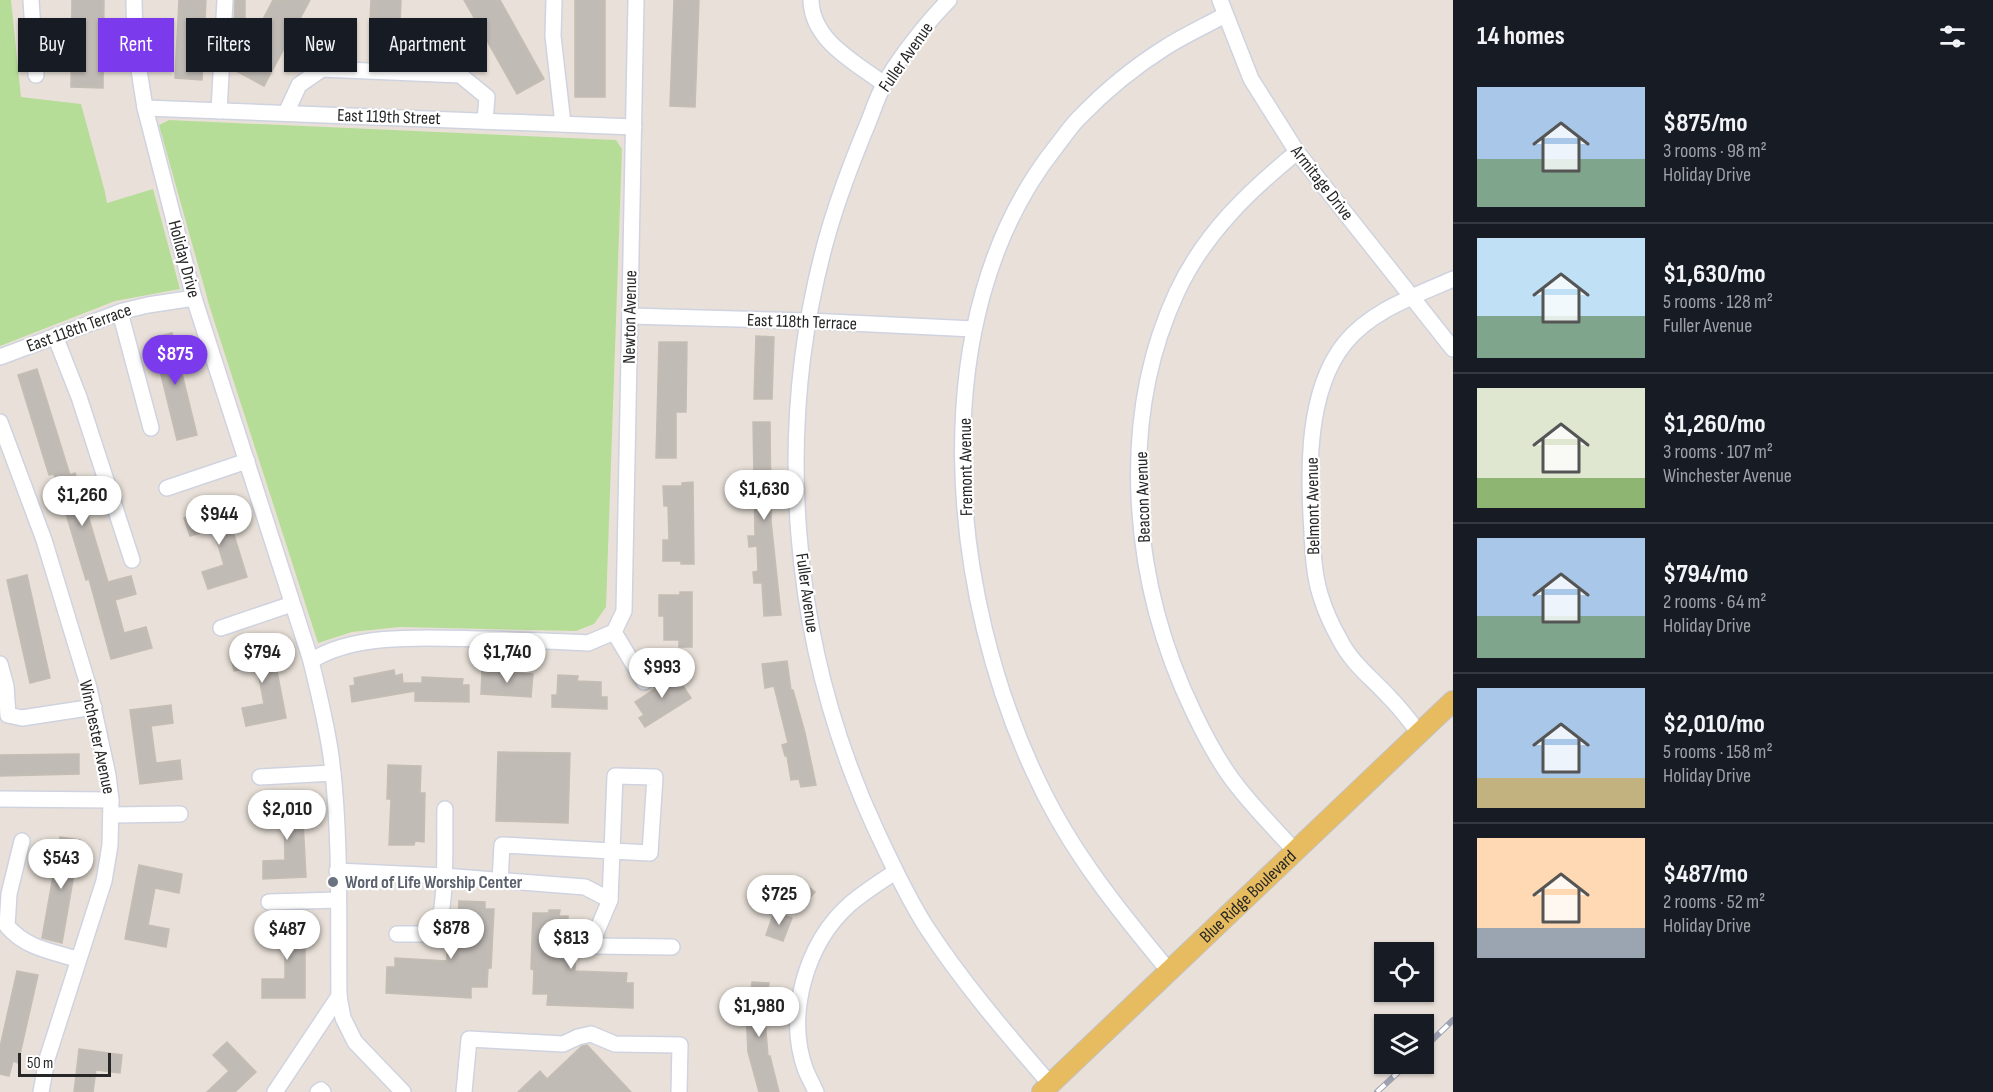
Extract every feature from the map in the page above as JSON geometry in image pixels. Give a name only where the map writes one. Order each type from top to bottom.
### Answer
[{"type":"main road","name":"Blue Ridge Boulevard","points":[[1046,1088],[1453,701]]},
{"type":"street","points":[[31,0],[36,75]]},
{"type":"street","name":"Holiday Drive","points":[[134,0],[135,45],[145,108],[194,298],[311,661],[322,706],[333,774],[337,821],[339,996],[343,1018],[355,1042],[403,1092]]},
{"type":"street","points":[[219,111],[225,0]]},
{"type":"street","points":[[554,0],[553,36],[563,124]]},
{"type":"street","name":"Newton Avenue","points":[[614,632],[624,611],[636,0]]},
{"type":"street","points":[[811,0],[815,21],[826,40],[884,84]]},
{"type":"street","name":"Fuller Avenue","points":[[949,0],[914,42],[884,84],[843,181],[818,268],[800,373],[795,478],[803,584],[827,699],[856,788],[895,872],[924,923],[958,973],[1046,1088]]},
{"type":"street","name":"Armitage Drive","points":[[1222,7],[1251,79],[1297,152],[1453,349]]},
{"type":"street","name":"Fremont Avenue","points":[[1169,971],[1101,887],[1077,852],[1039,784],[1008,713],[986,639],[970,563],[963,486],[964,408],[974,329],[985,280],[1005,227],[1037,170],[1077,120],[1119,80],[1222,7]]},
{"type":"street","points":[[286,113],[299,85],[322,69],[460,75],[487,97],[485,121]]},
{"type":"street","name":"East 119th Street","points":[[145,108],[634,127]]},
{"type":"street","name":"Beacon Avenue","points":[[1295,851],[1237,786],[1206,737],[1181,686],[1162,634],[1150,588],[1142,533],[1139,477],[1142,421],[1151,365],[1161,330],[1178,290],[1199,252],[1229,213],[1259,182],[1297,152]]},
{"type":"street","name":"Belmont Avenue","points":[[1419,733],[1390,697],[1357,665],[1341,643],[1328,619],[1319,593],[1314,566],[1309,488],[1315,418],[1323,381],[1345,343],[1364,324],[1381,312],[1453,279]]},
{"type":"street","name":"East 118th Terrace","points":[[0,357],[120,312],[194,298]]},
{"type":"street","points":[[120,312],[151,428]]},
{"type":"street","name":"East 118th Terrace","points":[[630,316],[974,329]]},
{"type":"street","points":[[55,336],[79,397],[132,560]]},
{"type":"street","name":"Winchester Avenue","points":[[0,422],[44,540],[94,707],[108,775],[111,807],[110,845],[104,881],[77,959],[47,1059],[41,1092]]},
{"type":"street","points":[[168,488],[247,461]]},
{"type":"street","points":[[221,628],[292,604]]},
{"type":"street","points":[[311,661],[319,655],[348,646],[404,637],[588,643],[614,632],[644,682]]},
{"type":"street","points":[[0,664],[6,686],[8,715],[22,718],[94,707]]},
{"type":"street","points":[[260,777],[333,774]]},
{"type":"street","points":[[500,881],[502,845],[612,851],[650,853],[655,777],[615,776],[612,851],[610,900],[593,939],[597,946],[672,947]]},
{"type":"street","points":[[2,799],[180,814]]},
{"type":"street","points":[[397,934],[435,933],[440,924],[444,876],[445,809]]},
{"type":"street","points":[[22,841],[9,894],[7,926],[18,939],[77,959]]},
{"type":"street","points":[[337,871],[444,876],[585,887],[610,900]]},
{"type":"street","points":[[816,1092],[806,1070],[798,1032],[801,988],[810,962],[819,942],[851,903],[895,872]]},
{"type":"street","points":[[269,902],[338,900]]},
{"type":"street","points":[[275,1092],[339,996]]},
{"type":"street","points":[[464,1092],[469,1039],[563,1044],[591,1034],[615,1044],[680,1045],[679,1092]]},
{"type":"street","points":[[318,1092],[321,1090],[323,1092]]},
{"type":"green space","points":[[0,0],[11,0],[21,97],[81,104],[107,203],[153,189],[180,289],[115,301],[0,346]]},
{"type":"green space","points":[[169,120],[616,140],[622,149],[606,607],[594,624],[576,631],[400,627],[352,632],[318,643],[210,308],[159,125]]},
{"type":"building","points":[[72,0],[104,0],[104,18],[98,18],[98,72],[103,72],[103,88],[71,87],[71,72],[86,72],[86,18],[72,18]]},
{"type":"building","points":[[179,0],[206,0],[205,18],[186,18],[186,72],[202,72],[202,80],[175,78]]},
{"type":"building","points":[[235,0],[245,0],[245,18],[234,18]]},
{"type":"building","points":[[273,0],[310,0],[300,18],[284,18],[284,49],[272,71],[272,18],[264,18]]},
{"type":"building","points":[[371,0],[401,0],[400,18],[370,18]]},
{"type":"building","points":[[464,0],[500,0],[544,79],[517,94],[487,41],[487,18],[474,18]]},
{"type":"building","points":[[575,0],[605,0],[605,97],[575,97]]},
{"type":"building","points":[[674,0],[699,0],[695,107],[670,106]]},
{"type":"building","points":[[238,72],[271,72],[264,86]]},
{"type":"building","points":[[172,333],[197,435],[177,440],[152,338]]},
{"type":"building","points":[[756,336],[774,337],[772,399],[754,399]]},
{"type":"building","points":[[659,342],[687,342],[686,412],[676,412],[676,458],[656,458]]},
{"type":"building","points":[[37,369],[70,475],[75,473],[108,582],[131,576],[136,594],[115,600],[124,633],[146,627],[152,648],[111,659],[89,579],[86,580],[54,474],[49,475],[18,375]]},
{"type":"building","points":[[753,422],[770,422],[771,521],[781,615],[764,616],[762,583],[754,583],[753,572],[758,571],[757,546],[749,547],[748,536],[755,536]]},
{"type":"building","points":[[693,482],[694,564],[663,561],[663,540],[669,540],[668,506],[664,506],[663,486],[682,486],[682,483]]},
{"type":"building","points":[[225,506],[247,577],[208,589],[202,572],[224,565],[213,529],[190,536],[184,518]]},
{"type":"building","points":[[27,575],[50,678],[30,683],[7,580]]},
{"type":"building","points":[[680,592],[692,592],[692,647],[679,647],[679,640],[664,640],[664,616],[659,616],[659,595],[680,595]]},
{"type":"building","points":[[272,645],[286,718],[246,726],[242,708],[264,704],[257,667],[234,671],[230,653]]},
{"type":"building","points":[[787,661],[791,690],[793,690],[805,733],[816,785],[801,787],[799,779],[791,780],[787,756],[785,756],[782,745],[788,743],[774,686],[765,688],[762,664]]},
{"type":"building","points":[[394,670],[395,676],[402,674],[403,683],[422,683],[422,677],[463,679],[462,685],[469,685],[469,702],[415,701],[415,691],[352,702],[350,686],[355,685],[354,678]]},
{"type":"building","points":[[482,671],[533,674],[531,697],[481,694]]},
{"type":"building","points":[[669,672],[680,688],[683,686],[691,698],[645,727],[639,718],[644,715],[635,702],[655,689],[654,682]]},
{"type":"building","points":[[558,675],[578,676],[577,681],[601,682],[601,697],[607,697],[607,709],[552,707],[552,695],[557,695]]},
{"type":"building","points":[[171,705],[173,723],[151,726],[156,763],[180,760],[182,779],[140,784],[130,710]]},
{"type":"building","points":[[498,752],[570,753],[568,823],[496,821]]},
{"type":"building","points":[[79,754],[79,774],[0,776],[0,755]]},
{"type":"building","points":[[388,765],[421,766],[420,793],[425,793],[424,842],[415,841],[414,845],[389,845],[391,799],[387,799]]},
{"type":"building","points":[[302,803],[306,877],[263,879],[263,861],[285,860],[284,822],[260,823],[260,805]]},
{"type":"building","points":[[60,837],[80,840],[62,943],[42,938]]},
{"type":"building","points":[[139,865],[182,874],[179,893],[155,888],[148,925],[169,929],[166,947],[125,939]]},
{"type":"building","points":[[802,881],[815,892],[798,911],[785,899]]},
{"type":"building","points":[[459,901],[485,902],[485,909],[494,909],[491,968],[488,968],[487,987],[471,987],[471,998],[386,993],[387,967],[395,967],[395,958],[447,961],[447,953],[456,953]]},
{"type":"building","points":[[549,910],[560,910],[559,916],[568,916],[567,962],[575,962],[575,971],[627,973],[626,983],[633,983],[633,1008],[547,1005],[548,994],[533,994],[534,970],[531,969],[533,913],[549,913]]},
{"type":"building","points":[[774,912],[792,918],[783,941],[766,935]]},
{"type":"building","points":[[263,923],[305,923],[305,998],[262,998],[262,979],[285,979],[285,942],[263,942]]},
{"type":"building","points":[[17,971],[38,975],[18,1063],[13,1061],[9,1076],[0,1074],[0,1047]]},
{"type":"building","points":[[752,982],[769,983],[765,1019],[768,1056],[770,1056],[779,1092],[759,1092],[748,1052],[746,1013],[739,1012],[740,1002],[750,1003]]},
{"type":"building","points":[[227,1042],[256,1072],[235,1092],[207,1092],[229,1071],[213,1055]]},
{"type":"building","points":[[587,1045],[631,1092],[518,1092],[540,1071],[547,1079],[582,1046]]},
{"type":"building","points":[[79,1049],[122,1055],[120,1073],[96,1070],[93,1092],[74,1092]]},
{"type":"railway","points":[[1434,1038],[1453,1020]]},
{"type":"railway","points":[[1377,1092],[1396,1074]]},
{"type":"place","name":"Word of Life Worship Center","points":[[333,882]]}]
